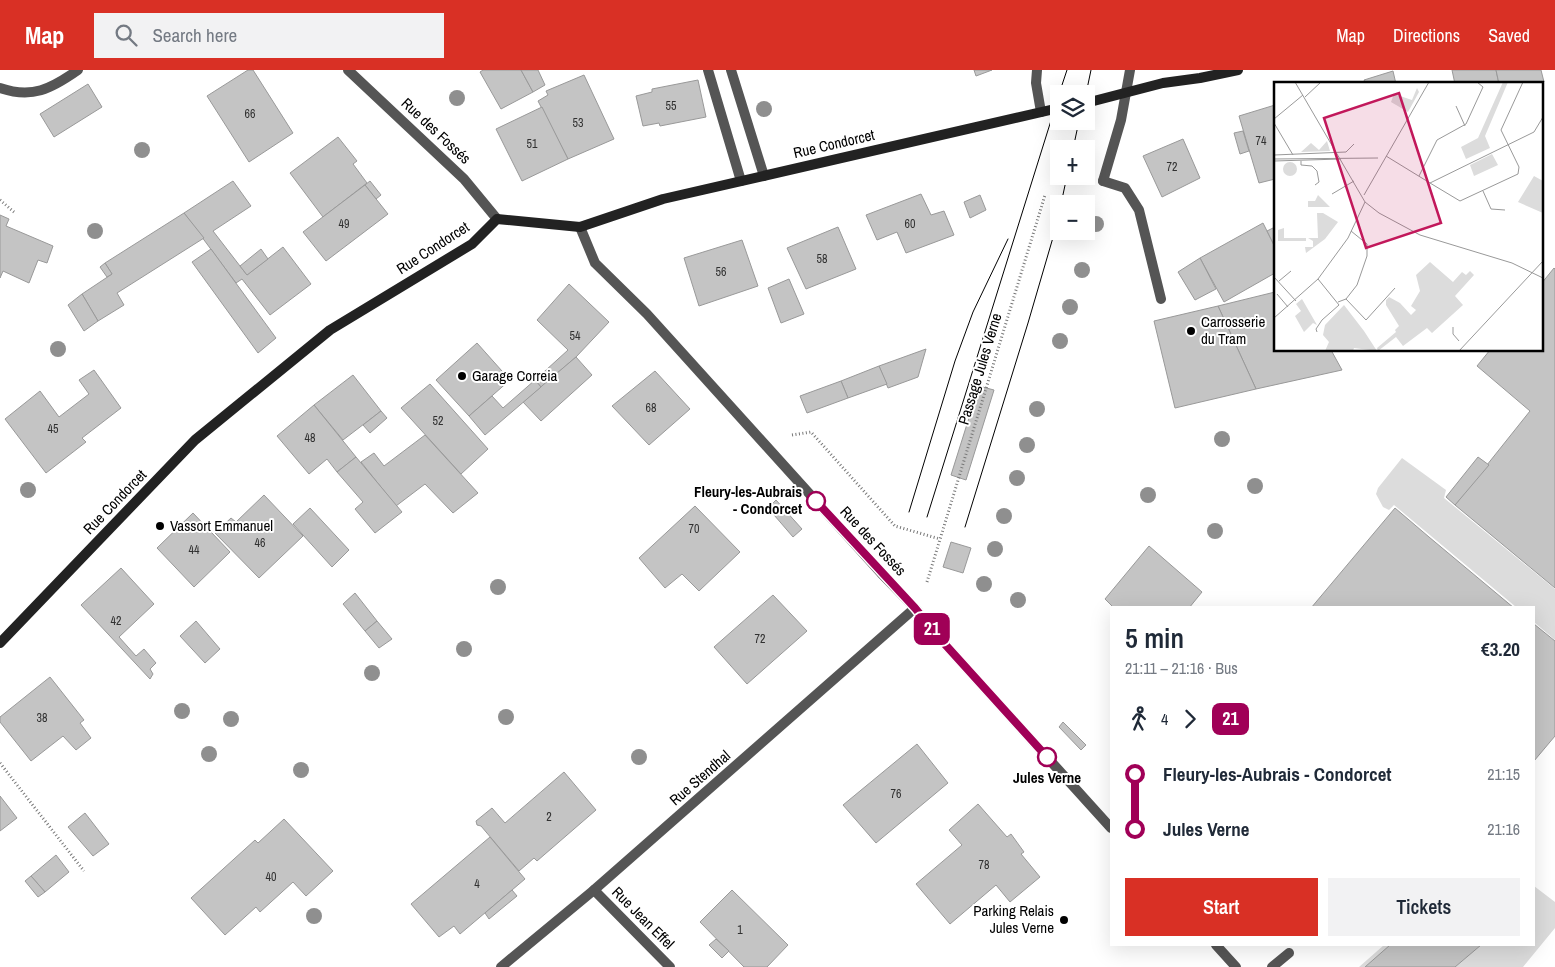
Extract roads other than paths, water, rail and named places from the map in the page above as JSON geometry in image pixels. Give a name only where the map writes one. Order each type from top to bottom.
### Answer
[{"type":"street","points":[[0,88],[14,93],[38,93],[59,83],[78,70]]},
{"type":"street","name":"Rue des Fossés","points":[[348,70],[464,179],[497,220]]},
{"type":"street","points":[[708,70],[741,181]]},
{"type":"street","points":[[731,70],[764,176]]},
{"type":"street","points":[[1038,70],[1036,83],[1041,112]]},
{"type":"street","points":[[1130,70],[1121,120],[1103,180],[1124,188],[1139,210],[1160,299]]},
{"type":"street","points":[[1095,101],[1163,83],[1238,70]]},
{"type":"street","name":"Rue Condorcet","points":[[0,643],[195,440],[330,330],[472,244],[497,220],[580,227],[663,199],[1050,110]]},
{"type":"street","name":"Rue des Fossés","points":[[580,227],[595,263],[647,314],[915,608],[942,641],[1110,827]]},
{"type":"street","name":"Rue Stendhal","points":[[502,967],[594,890],[915,608]]},
{"type":"street","name":"Rue Jean Effel","points":[[594,890],[670,967]]},
{"type":"street","points":[[1217,946],[1236,967]]},
{"type":"street","points":[[1272,967],[1289,953]]},
{"type":"tram line","points":[[1062,85],[1067,70]]},
{"type":"tram line","points":[[1088,85],[1091,70]]},
{"type":"tram line","points":[[927,517],[1050,124]]},
{"type":"tram line","points":[[1075,140],[1077,130]]},
{"type":"tram line","points":[[1063,195],[1065,185]]},
{"type":"tram line","points":[[909,512],[955,361],[973,312],[1008,239]]},
{"type":"tram line","points":[[965,527],[1052,240]]},
{"type":"place","name":"Carrosserie du Tram","points":[[1191,331]]},
{"type":"place","name":"Garage Correia","points":[[462,376]]},
{"type":"place","name":"Fleury-les-Aubrais - Condorcet","points":[[816,501]]},
{"type":"place","name":"Vassort Emmanuel","points":[[160,526]]},
{"type":"place","name":"Jules Verne","points":[[1047,757]]},
{"type":"place","name":"Parking Relais Jules Verne","points":[[1064,920]]}]
